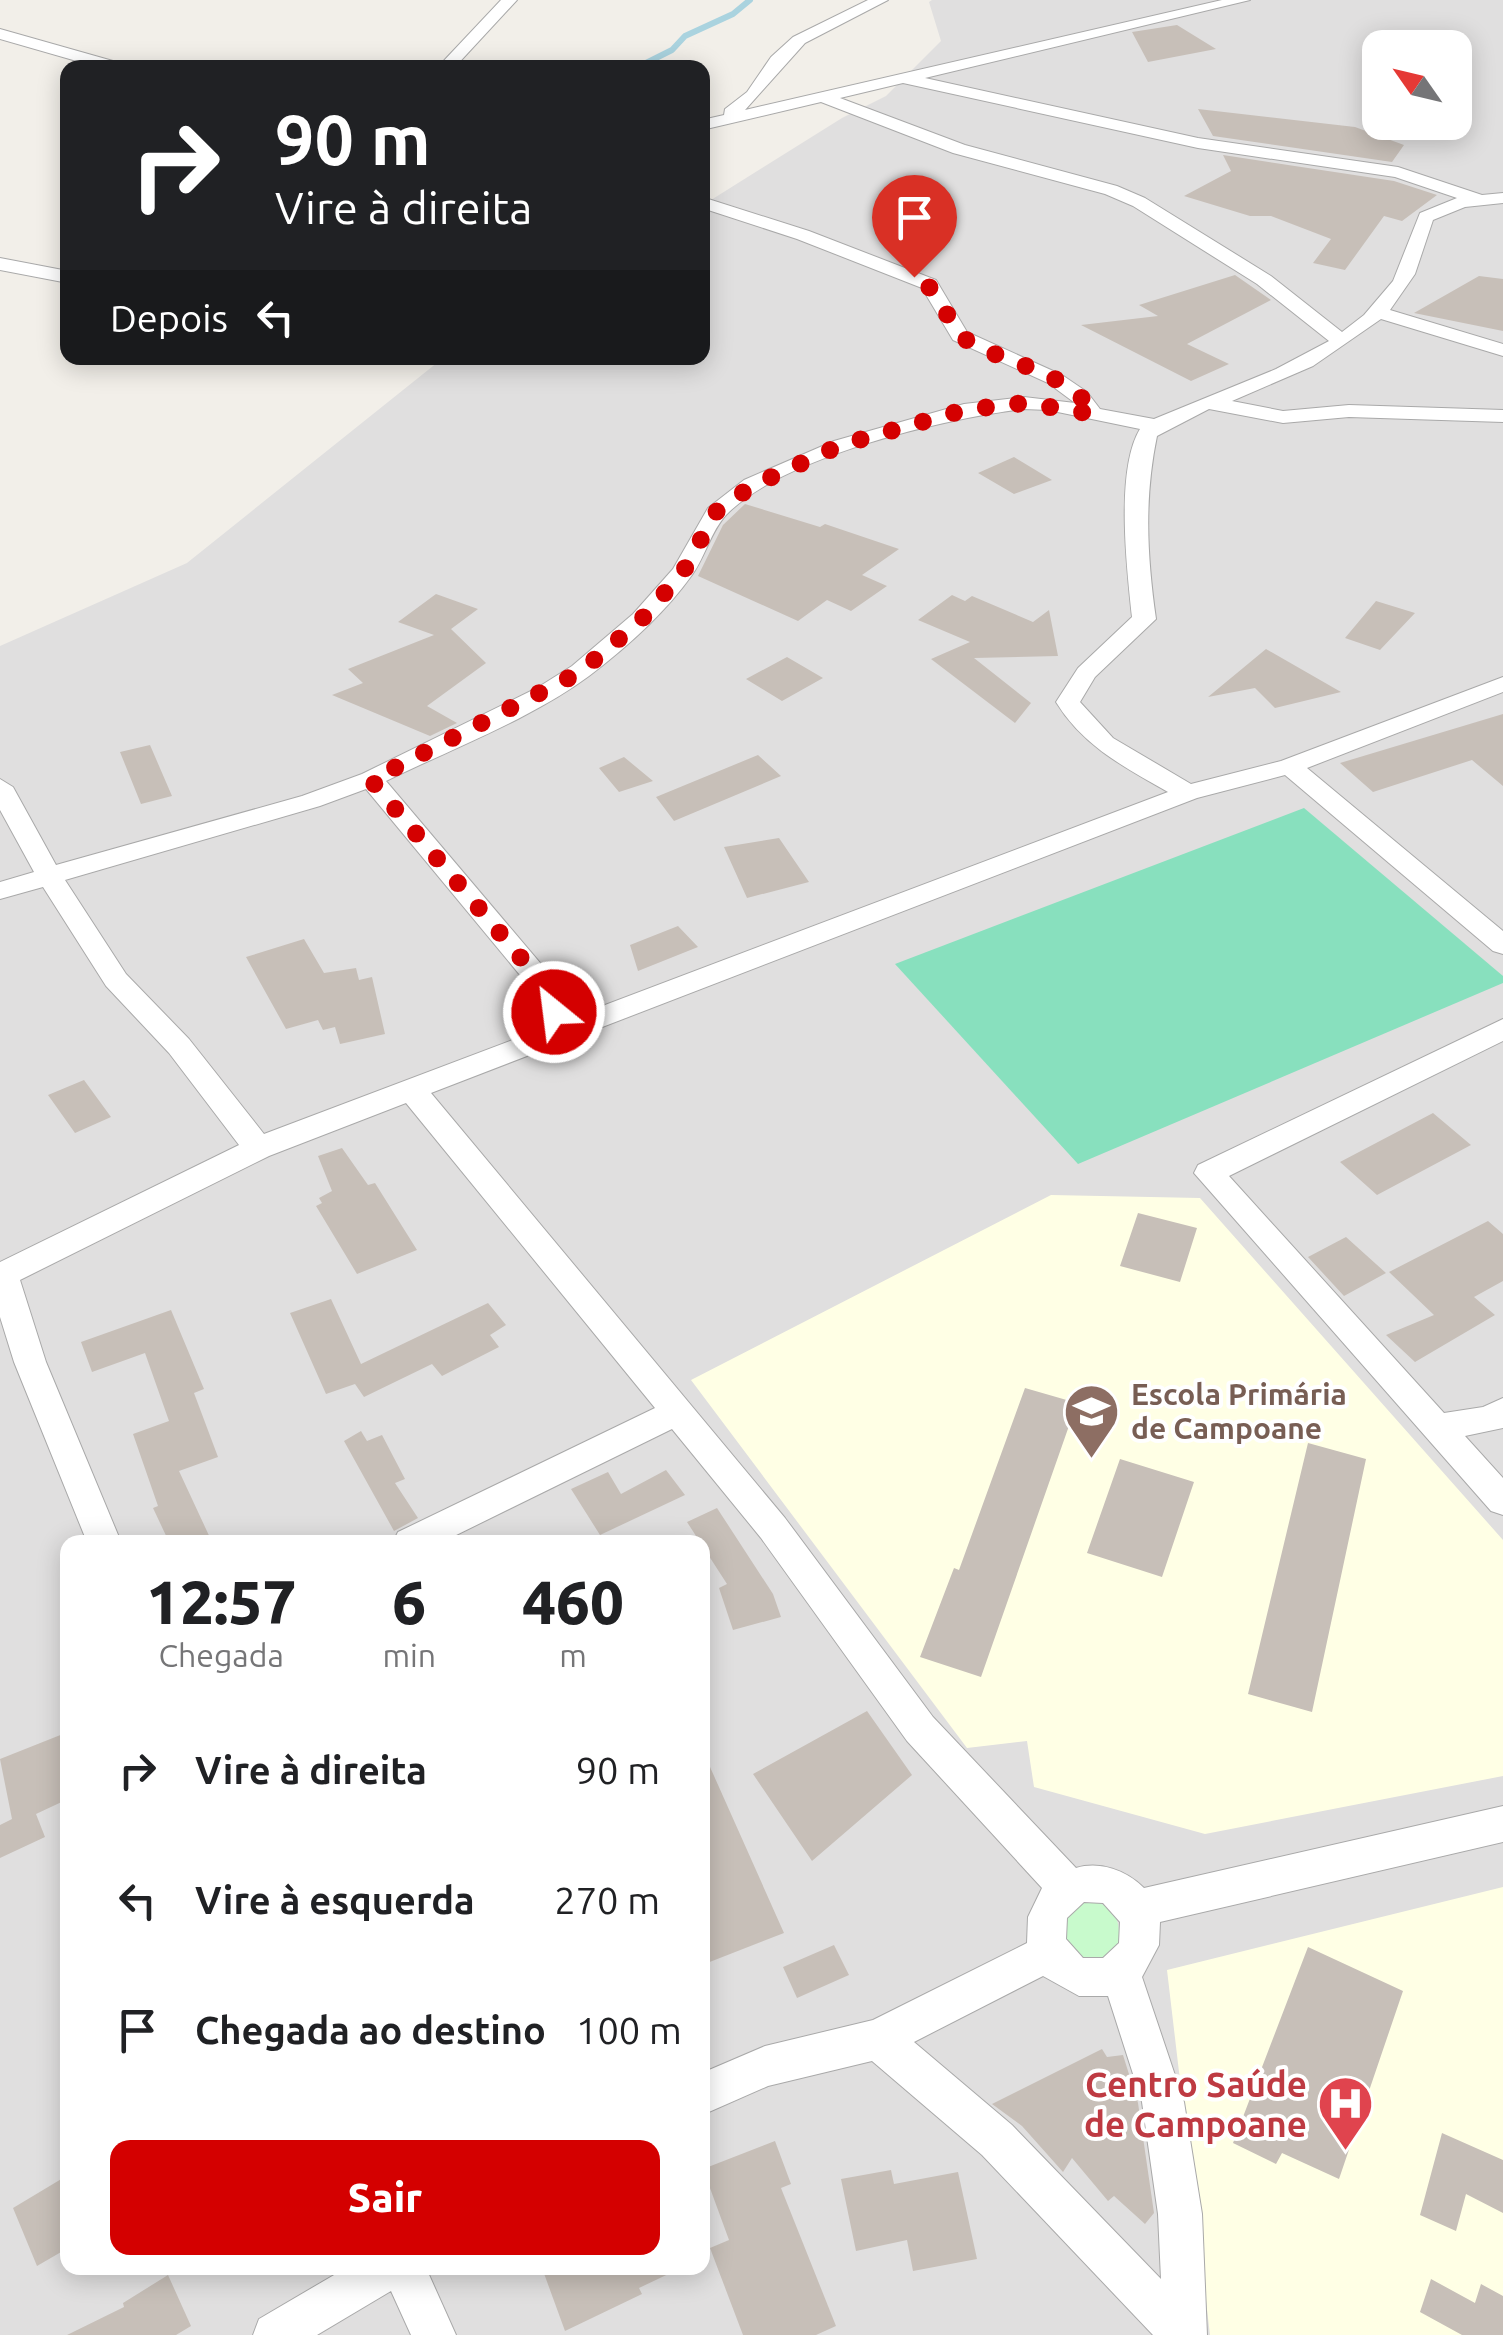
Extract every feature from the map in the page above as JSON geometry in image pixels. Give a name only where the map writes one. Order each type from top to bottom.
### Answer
[{"type":"street","points":[[453,60],[509,0]]},
{"type":"street","points":[[725,118],[753,95],[777,60],[798,40],[880,0]]},
{"type":"street","points":[[710,122],[1242,0]]},
{"type":"street","points":[[0,34],[93,60]]},
{"type":"street","points":[[900,78],[1198,144],[1398,172],[1477,199]]},
{"type":"street","points":[[819,96],[960,149],[1111,190],[1139,202],[1264,280],[1340,340]]},
{"type":"street","points":[[1188,793],[1099,738],[1075,717],[1068,702],[1086,673],[1144,618],[1135,546],[1139,473],[1148,434],[1156,426],[1272,379],[1340,340],[1380,313],[1404,278],[1426,218],[1442,208],[1477,199],[1503,198]]},
{"type":"street","points":[[710,205],[803,235],[929,284],[960,336],[1055,379],[1088,403],[1094,414]]},
{"type":"street","points":[[0,264],[60,275]]},
{"type":"street","points":[[1380,313],[1503,350]]},
{"type":"street","points":[[0,891],[371,780],[580,672],[641,620],[683,572],[716,512],[752,486],[841,445],[964,410],[1024,403],[1156,426]]},
{"type":"street","points":[[1209,403],[1283,417],[1348,411],[1503,416]]},
{"type":"street","points":[[101,1535],[30,1362],[2,1276],[258,1148],[1188,793],[1290,766],[1503,684]]},
{"type":"street","points":[[1290,766],[1503,944]]},
{"type":"street","points":[[371,780],[542,983],[554,1012],[553,1036]]},
{"type":"street","points":[[0,787],[116,980],[179,1046],[258,1148]]},
{"type":"street","points":[[1503,1028],[1209,1174],[1503,1501]]},
{"type":"street","points":[[413,1091],[679,1411],[865,1649],[920,1730],[1069,1888]]},
{"type":"street","points":[[424,1535],[679,1411]]},
{"type":"street","points":[[1440,1427],[1491,1418],[1503,1412]]},
{"type":"street","points":[[1134,1909],[1503,1824]]},
{"type":"street","points":[[1104,1887],[1134,1909],[1142,1926],[1141,1944],[1134,1961],[1121,1972],[1102,1978],[1082,1976],[1064,1966],[1050,1951],[1044,1933],[1046,1915],[1054,1899],[1069,1888],[1104,1887]]},
{"type":"street","points":[[710,2090],[766,2066],[878,2039],[1050,1951]]},
{"type":"street","points":[[1121,1972],[1163,2102],[1180,2214],[1184,2335]]},
{"type":"street","points":[[878,2039],[997,2140],[1184,2335]]},
{"type":"street","points":[[275,2335],[375,2275]]},
{"type":"street","points":[[406,2275],[434,2335]]},
{"type":"shaded area","points":[[932,0],[1503,0],[1503,2335],[0,2335],[0,646],[187,563],[434,365],[710,365],[710,201],[842,118],[886,96],[941,41],[929,2]]},
{"type":"shaded area","name":"Escola Primária de Campoane","points":[[1051,1195],[1200,1198],[1503,1540],[1503,1776],[1205,1834],[1034,1787],[1027,1741],[967,1748],[691,1380]]},
{"type":"shaded area","name":"Centro Saúde de Campoane","points":[[1503,1887],[1503,2335],[1210,2335],[1167,1970]]},
{"type":"green space","points":[[1304,808],[1503,976],[1503,983],[1078,1164],[895,964]]},
{"type":"green space","points":[[1092,1900],[1112,1912],[1119,1936],[1119,1945],[1113,1951],[1094,1959],[1066,1948],[1062,1914],[1069,1906]]},
{"type":"building","points":[[1177,25],[1216,49],[1148,62],[1132,32]]},
{"type":"building","points":[[1198,109],[1355,127],[1362,130],[1362,140],[1390,140],[1404,145],[1392,162],[1213,136]]},
{"type":"building","points":[[1223,155],[1394,181],[1437,195],[1402,221],[1384,216],[1345,270],[1313,263],[1331,239],[1271,216],[1250,216],[1184,196],[1231,171]]},
{"type":"building","points":[[1235,275],[1271,300],[1187,344],[1229,364],[1191,381],[1081,325],[1158,316],[1139,305]]},
{"type":"building","points":[[1479,276],[1503,279],[1503,331],[1414,313]]},
{"type":"building","points":[[1014,457],[1052,480],[1014,494],[978,473]]},
{"type":"building","points":[[745,504],[820,527],[825,524],[899,549],[862,575],[887,586],[851,611],[827,600],[798,621],[698,576],[723,525]]},
{"type":"building","points":[[436,594],[478,609],[451,629],[486,663],[427,706],[457,723],[430,736],[332,695],[363,683],[348,669],[434,635],[398,622]]},
{"type":"building","points":[[952,595],[965,601],[972,596],[1033,622],[1049,610],[1058,656],[974,658],[1031,703],[1015,723],[931,659],[970,642],[918,620]]},
{"type":"building","points":[[1376,601],[1415,613],[1380,650],[1345,638]]},
{"type":"building","points":[[1266,649],[1341,692],[1275,708],[1255,688],[1208,697]]},
{"type":"building","points":[[787,657],[823,678],[782,701],[746,679]]},
{"type":"building","points":[[1503,714],[1503,786],[1472,760],[1373,792],[1340,763]]},
{"type":"building","points":[[150,745],[172,796],[141,804],[120,752]]},
{"type":"building","points":[[758,755],[781,776],[674,821],[656,797]]},
{"type":"building","points":[[624,757],[653,781],[619,792],[599,768]]},
{"type":"building","points":[[779,838],[809,882],[747,898],[724,847]]},
{"type":"building","points":[[678,926],[698,947],[638,971],[630,945]]},
{"type":"building","points":[[304,939],[324,973],[356,968],[359,980],[372,977],[385,1034],[340,1044],[335,1027],[323,1030],[318,1020],[286,1029],[246,957]]},
{"type":"building","points":[[84,1080],[111,1117],[75,1133],[48,1095]]},
{"type":"building","points":[[1433,1113],[1471,1145],[1377,1195],[1340,1162]]},
{"type":"building","points":[[342,1148],[368,1185],[375,1183],[417,1250],[357,1274],[316,1206],[322,1203],[319,1198],[332,1191],[318,1156]]},
{"type":"building","points":[[1138,1213],[1197,1228],[1180,1282],[1120,1266]]},
{"type":"building","points":[[1488,1221],[1503,1234],[1503,1281],[1474,1297],[1495,1315],[1415,1362],[1386,1335],[1434,1315],[1389,1272]]},
{"type":"building","points":[[1346,1237],[1386,1273],[1344,1296],[1308,1257]]},
{"type":"building","points":[[331,1299],[361,1364],[488,1303],[506,1325],[490,1335],[499,1347],[442,1376],[432,1364],[364,1397],[355,1384],[326,1394],[290,1313]]},
{"type":"building","points":[[171,1310],[204,1389],[194,1393],[218,1457],[179,1471],[209,1535],[166,1535],[153,1508],[158,1506],[133,1434],[169,1421],[145,1353],[92,1372],[81,1342]]},
{"type":"building","points":[[1025,1388],[1077,1403],[981,1677],[920,1657],[954,1568],[959,1570]]},
{"type":"building","points":[[361,1431],[367,1441],[382,1435],[405,1479],[395,1483],[418,1518],[394,1531],[344,1441]]},
{"type":"building","points":[[1308,1443],[1366,1459],[1312,1712],[1248,1694]]},
{"type":"building","points":[[1120,1459],[1194,1482],[1162,1577],[1087,1553]]},
{"type":"building","points":[[666,1470],[685,1495],[600,1535],[571,1489],[608,1472],[621,1494]]},
{"type":"building","points":[[717,1508],[773,1594],[781,1617],[733,1630],[719,1588],[727,1584],[710,1558],[710,1535],[695,1535],[687,1522]]},
{"type":"building","points":[[867,1711],[912,1775],[812,1861],[753,1774]]},
{"type":"building","points":[[60,1735],[60,1803],[36,1814],[45,1837],[0,1858],[0,1825],[12,1819],[0,1759]]},
{"type":"building","points":[[710,1767],[784,1933],[710,1962]]},
{"type":"building","points":[[834,1945],[849,1975],[797,1998],[783,1967]]},
{"type":"building","points":[[1308,1947],[1403,1991],[1339,2179],[1282,2153],[1276,2164],[1233,2143]]},
{"type":"building","points":[[1102,2049],[1107,2057],[1123,2055],[1138,2103],[1154,2213],[1145,2224],[1114,2196],[1108,2201],[1072,2158],[1063,2172],[1022,2126],[992,2104]]},
{"type":"building","points":[[1442,2133],[1503,2160],[1503,2213],[1466,2194],[1456,2231],[1420,2215]]},
{"type":"building","points":[[775,2141],[791,2184],[781,2188],[836,2326],[816,2335],[743,2335],[710,2248],[729,2240],[710,2188],[710,2166]]},
{"type":"building","points":[[891,2170],[894,2184],[958,2172],[977,2259],[913,2271],[907,2240],[856,2251],[841,2179]]},
{"type":"building","points":[[60,2180],[60,2253],[37,2266],[13,2208]]},
{"type":"building","points":[[168,2275],[191,2326],[176,2335],[67,2335],[124,2307],[123,2303]]},
{"type":"building","points":[[545,2275],[666,2275],[639,2288],[642,2294],[565,2331]]},
{"type":"building","points":[[1431,2279],[1475,2303],[1481,2284],[1503,2296],[1503,2335],[1462,2335],[1420,2312]]},
{"type":"waterway","points":[[652,60],[672,50],[685,36],[733,14],[750,0]]},
{"type":"place","name":"Escola Primária de Campoane","points":[[1092,1460]]},
{"type":"place","name":"Centro Saúde de Campoane","points":[[1346,2153]]},
{"type":"route","points":[[554,1012],[542,983],[371,780],[580,672],[641,620],[683,572],[716,512],[752,486],[841,445],[896,426],[964,410],[1024,403],[1094,414],[1088,403],[1055,379],[960,336],[937,293],[914,277]]}]
